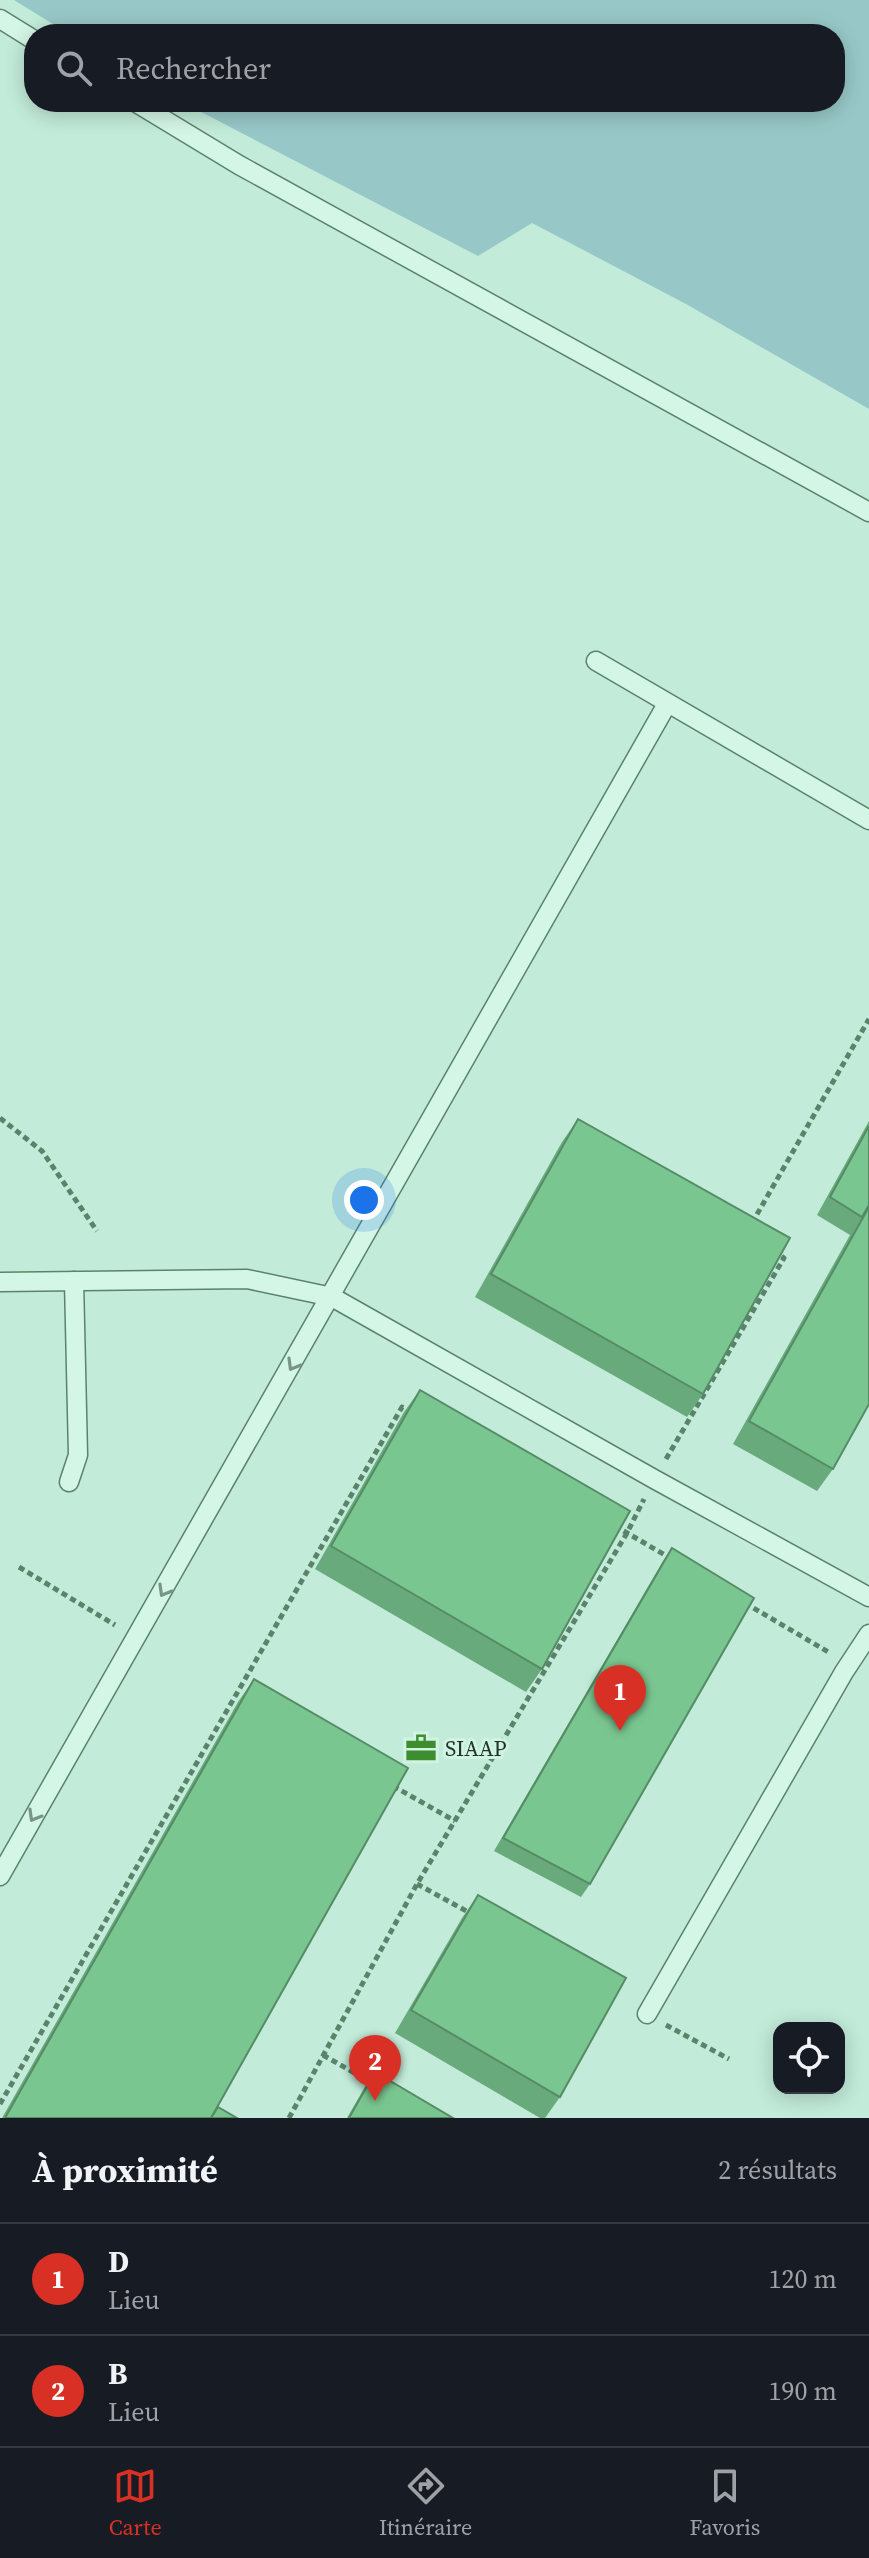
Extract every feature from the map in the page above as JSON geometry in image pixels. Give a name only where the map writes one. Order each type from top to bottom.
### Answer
[{"type":"lane","points":[[0,19],[24,34]]},
{"type":"lane","points":[[152,112],[239,165],[869,512]]},
{"type":"lane","points":[[596,661],[869,820]]},
{"type":"lane","points":[[0,1876],[667,704]]},
{"type":"lane","points":[[0,1282],[247,1279],[332,1297],[869,1597]]},
{"type":"lane","points":[[69,1482],[78,1455],[74,1281]]},
{"type":"lane","points":[[647,2014],[869,1634]]},
{"type":"path","points":[[747,1232],[869,1019]]},
{"type":"path","points":[[0,1118],[42,1151],[97,1231]]},
{"type":"path","points":[[289,2118],[417,1884],[627,1533],[654,1479],[784,1258],[772,1249]]},
{"type":"path","points":[[0,2104],[402,1407],[415,1414]]},
{"type":"path","points":[[614,1525],[679,1564]]},
{"type":"path","points":[[19,1567],[136,1638]]},
{"type":"path","points":[[744,1602],[849,1664]]},
{"type":"path","points":[[236,1695],[249,1703]]},
{"type":"path","points":[[386,1782],[455,1821]]},
{"type":"path","points":[[417,1884],[472,1915]]},
{"type":"path","points":[[647,2014],[729,2059]]},
{"type":"path","points":[[323,2055],[377,2086]]},
{"type":"shaded area","points":[[14,0],[869,0],[869,409],[686,304],[532,223],[478,256],[201,112],[845,112],[845,24],[53,24]]},
{"type":"building","points":[[578,1119],[790,1238],[703,1394],[491,1274]]},
{"type":"building","points":[[869,1126],[869,1205],[862,1217],[830,1197]]},
{"type":"building","points":[[869,1207],[869,1404],[833,1469],[749,1421]]},
{"type":"building","points":[[420,1390],[630,1511],[542,1669],[331,1546]]},
{"type":"building","points":[[672,1548],[754,1598],[590,1884],[503,1838]]},
{"type":"building","points":[[254,1679],[408,1768],[211,2118],[5,2118]]},
{"type":"building","points":[[478,1895],[626,1978],[560,2097],[411,2010]]},
{"type":"building","points":[[375,2072],[453,2118],[349,2118]]},
{"type":"building","points":[[218,2107],[237,2118],[211,2118]]},
{"type":"place","name":"D","points":[[620,1731]]},
{"type":"place","name":"SIAAP","points":[[421,1748]]},
{"type":"place","name":"B","points":[[375,2101]]}]
